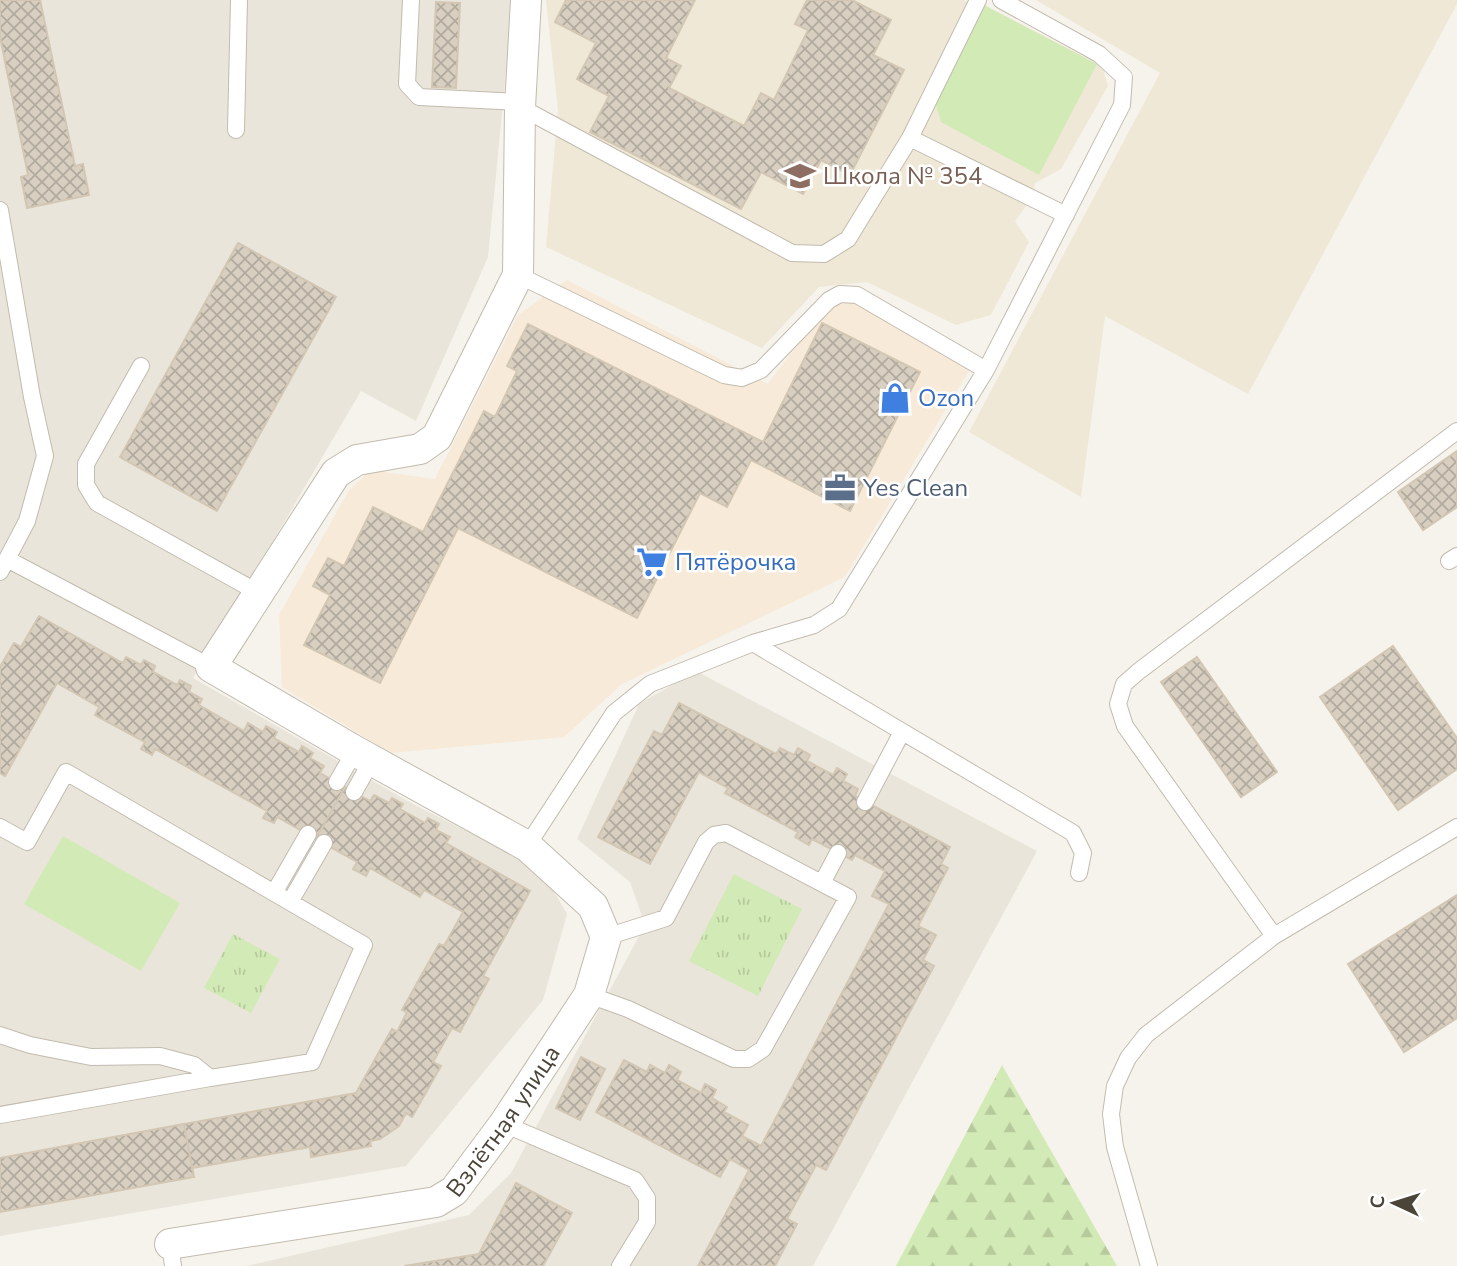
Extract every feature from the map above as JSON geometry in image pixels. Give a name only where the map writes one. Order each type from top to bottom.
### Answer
[{"type":"street","points":[[526,0],[520,104],[517,275],[437,437],[420,449],[357,460],[336,473],[211,667],[527,846],[593,906],[606,937]]},
{"type":"street","name":"Взлётная улица","points":[[172,1255],[436,1202],[454,1191],[504,1124],[589,995],[606,937]]},
{"type":"lane","points":[[236,130],[239,0]]},
{"type":"lane","points":[[411,0],[407,84],[419,97],[520,104],[792,253],[824,254],[848,239],[910,138],[978,0]]},
{"type":"lane","points":[[527,846],[614,713],[650,684],[752,643],[814,625],[839,609],[986,370],[1122,106],[1124,77],[1098,54],[1002,0]]},
{"type":"lane","points":[[910,138],[1066,215]]},
{"type":"lane","points":[[0,210],[32,397],[45,456],[27,521],[4,566],[211,667]]},
{"type":"lane","points":[[517,275],[724,375],[742,378],[761,370],[829,300],[840,294],[857,295],[986,370]]},
{"type":"lane","points":[[141,366],[86,464],[86,485],[97,503],[259,593]]},
{"type":"lane","points":[[1274,936],[1125,726],[1118,704],[1124,684],[1457,431]]},
{"type":"lane","points":[[752,643],[1073,833],[1083,853],[1079,873]]},
{"type":"lane","points":[[865,802],[902,732]]},
{"type":"lane","points":[[337,782],[364,756]]},
{"type":"lane","points":[[354,792],[364,756]]},
{"type":"lane","points":[[0,827],[27,842],[66,772],[364,944],[312,1062],[0,1115]]},
{"type":"lane","points":[[1149,1266],[1115,1147],[1111,1114],[1115,1086],[1128,1058],[1146,1035],[1274,936],[1457,827]]},
{"type":"lane","points":[[274,893],[308,834]]},
{"type":"lane","points":[[589,995],[628,1009],[734,1059],[748,1059],[763,1049],[848,897],[726,834],[714,835],[706,842],[666,918],[606,937]]},
{"type":"lane","points":[[290,902],[324,843]]},
{"type":"lane","points":[[822,883],[838,853]]},
{"type":"lane","points":[[0,1035],[30,1045],[91,1057],[160,1056],[194,1065],[210,1079]]},
{"type":"lane","points":[[504,1124],[635,1180],[647,1198],[647,1222],[620,1266]]},
{"type":"shaded area","points":[[0,0],[513,0],[488,257],[416,421],[361,391],[193,678],[413,804],[541,869],[567,914],[543,1000],[406,1166],[0,1236]]},
{"type":"shaded area","name":"Школа № 354","points":[[546,0],[964,0],[975,7],[984,5],[1102,66],[1108,86],[1061,169],[1035,183],[1032,198],[1015,221],[1029,242],[991,315],[956,325],[867,282],[819,287],[762,348],[546,247],[558,110]]},
{"type":"shaded area","points":[[1036,0],[1457,0],[1248,394],[1105,316],[1081,497],[969,432],[1160,73]]},
{"type":"shaded area","points":[[567,280],[768,384],[827,305],[866,302],[970,369],[845,577],[622,684],[564,737],[391,753],[282,687],[279,615],[348,492],[370,470],[435,479],[518,315]]},
{"type":"shaded area","points":[[696,671],[1037,851],[813,1266],[246,1266],[469,1215],[511,1173],[645,925],[630,882],[577,839],[639,704]]},
{"type":"green space","points":[[984,5],[1097,64],[1039,175],[941,122],[934,100]]},
{"type":"green space","points":[[63,836],[180,903],[141,971],[24,904]]},
{"type":"green space","points":[[734,874],[802,909],[758,996],[689,961]]},
{"type":"green space","points":[[233,934],[280,959],[251,1013],[204,988]]},
{"type":"green space","points":[[1002,1065],[1117,1266],[896,1266]]},
{"type":"building","points":[[0,0],[40,0],[75,166],[83,164],[89,195],[27,208],[21,177],[28,175],[0,37]]},
{"type":"building","points":[[566,0],[695,0],[666,58],[681,66],[669,88],[744,126],[761,93],[774,100],[808,30],[795,24],[807,0],[852,0],[891,20],[873,55],[904,70],[850,175],[821,160],[803,194],[761,172],[741,209],[590,132],[609,96],[577,79],[596,43],[555,22]]},
{"type":"building","points":[[436,2],[460,3],[456,88],[432,87]]},
{"type":"building","points":[[238,243],[336,297],[217,511],[120,457]]},
{"type":"building","points":[[822,323],[920,372],[850,511],[751,460],[727,507],[700,493],[637,618],[458,528],[380,683],[304,645],[330,595],[313,586],[328,558],[344,566],[373,507],[423,532],[484,411],[495,417],[517,371],[507,366],[528,324],[763,442]]},
{"type":"building","points":[[1457,451],[1457,507],[1423,530],[1398,492]]},
{"type":"building","points":[[39,616],[123,663],[126,657],[141,665],[144,660],[155,666],[153,672],[177,685],[180,680],[191,686],[189,692],[202,699],[199,705],[244,731],[248,723],[263,732],[266,726],[277,732],[274,738],[299,752],[302,746],[313,753],[310,758],[324,766],[320,773],[345,787],[316,839],[277,817],[274,823],[263,818],[267,811],[155,749],[152,755],[141,749],[145,742],[95,715],[99,707],[57,683],[5,776],[0,773],[0,667],[14,643],[21,647]]},
{"type":"building","points":[[1393,646],[1457,738],[1457,769],[1398,810],[1320,697]]},
{"type":"building","points":[[1197,657],[1277,772],[1241,797],[1161,682]]},
{"type":"building","points":[[679,703],[776,754],[780,748],[794,755],[798,748],[810,755],[807,761],[833,775],[837,768],[847,774],[843,781],[858,789],[855,796],[950,847],[941,864],[948,868],[918,926],[936,935],[923,960],[934,966],[826,1170],[816,1165],[787,1219],[797,1224],[775,1266],[698,1266],[749,1170],[730,1159],[720,1177],[596,1112],[624,1060],[647,1072],[650,1065],[665,1073],[669,1065],[681,1072],[677,1080],[701,1093],[705,1084],[716,1090],[712,1098],[727,1107],[724,1112],[748,1125],[742,1136],[761,1146],[889,904],[872,896],[885,871],[855,855],[852,860],[812,839],[809,845],[795,837],[798,832],[725,793],[728,788],[699,772],[650,864],[598,837],[654,731],[662,735]]},
{"type":"building","points":[[345,787],[370,801],[374,795],[389,803],[392,798],[403,804],[400,809],[425,823],[428,818],[439,824],[436,830],[450,837],[446,843],[530,891],[483,976],[489,979],[460,1032],[452,1028],[433,1062],[441,1066],[412,1117],[406,1113],[399,1126],[380,1139],[370,1141],[371,1146],[311,1157],[310,1147],[192,1168],[184,1124],[356,1093],[392,1029],[397,1032],[407,1012],[402,1010],[439,944],[444,946],[463,912],[424,890],[420,897],[370,868],[366,876],[353,869],[357,862],[316,839]]},
{"type":"building","points":[[1457,895],[1457,1018],[1404,1052],[1348,964]]},
{"type":"building","points":[[581,1057],[605,1069],[580,1120],[556,1108]]},
{"type":"building","points":[[184,1124],[194,1177],[0,1212],[0,1158]]},
{"type":"building","points":[[516,1183],[572,1213],[543,1266],[404,1266],[479,1254]]},
{"type":"place","name":"Школа № 354","points":[[800,176]]},
{"type":"place","name":"Ozon","points":[[895,398]]},
{"type":"place","name":"Yes Clean","points":[[840,488]]},
{"type":"place","name":"Пятёрочка","points":[[652,562]]}]
